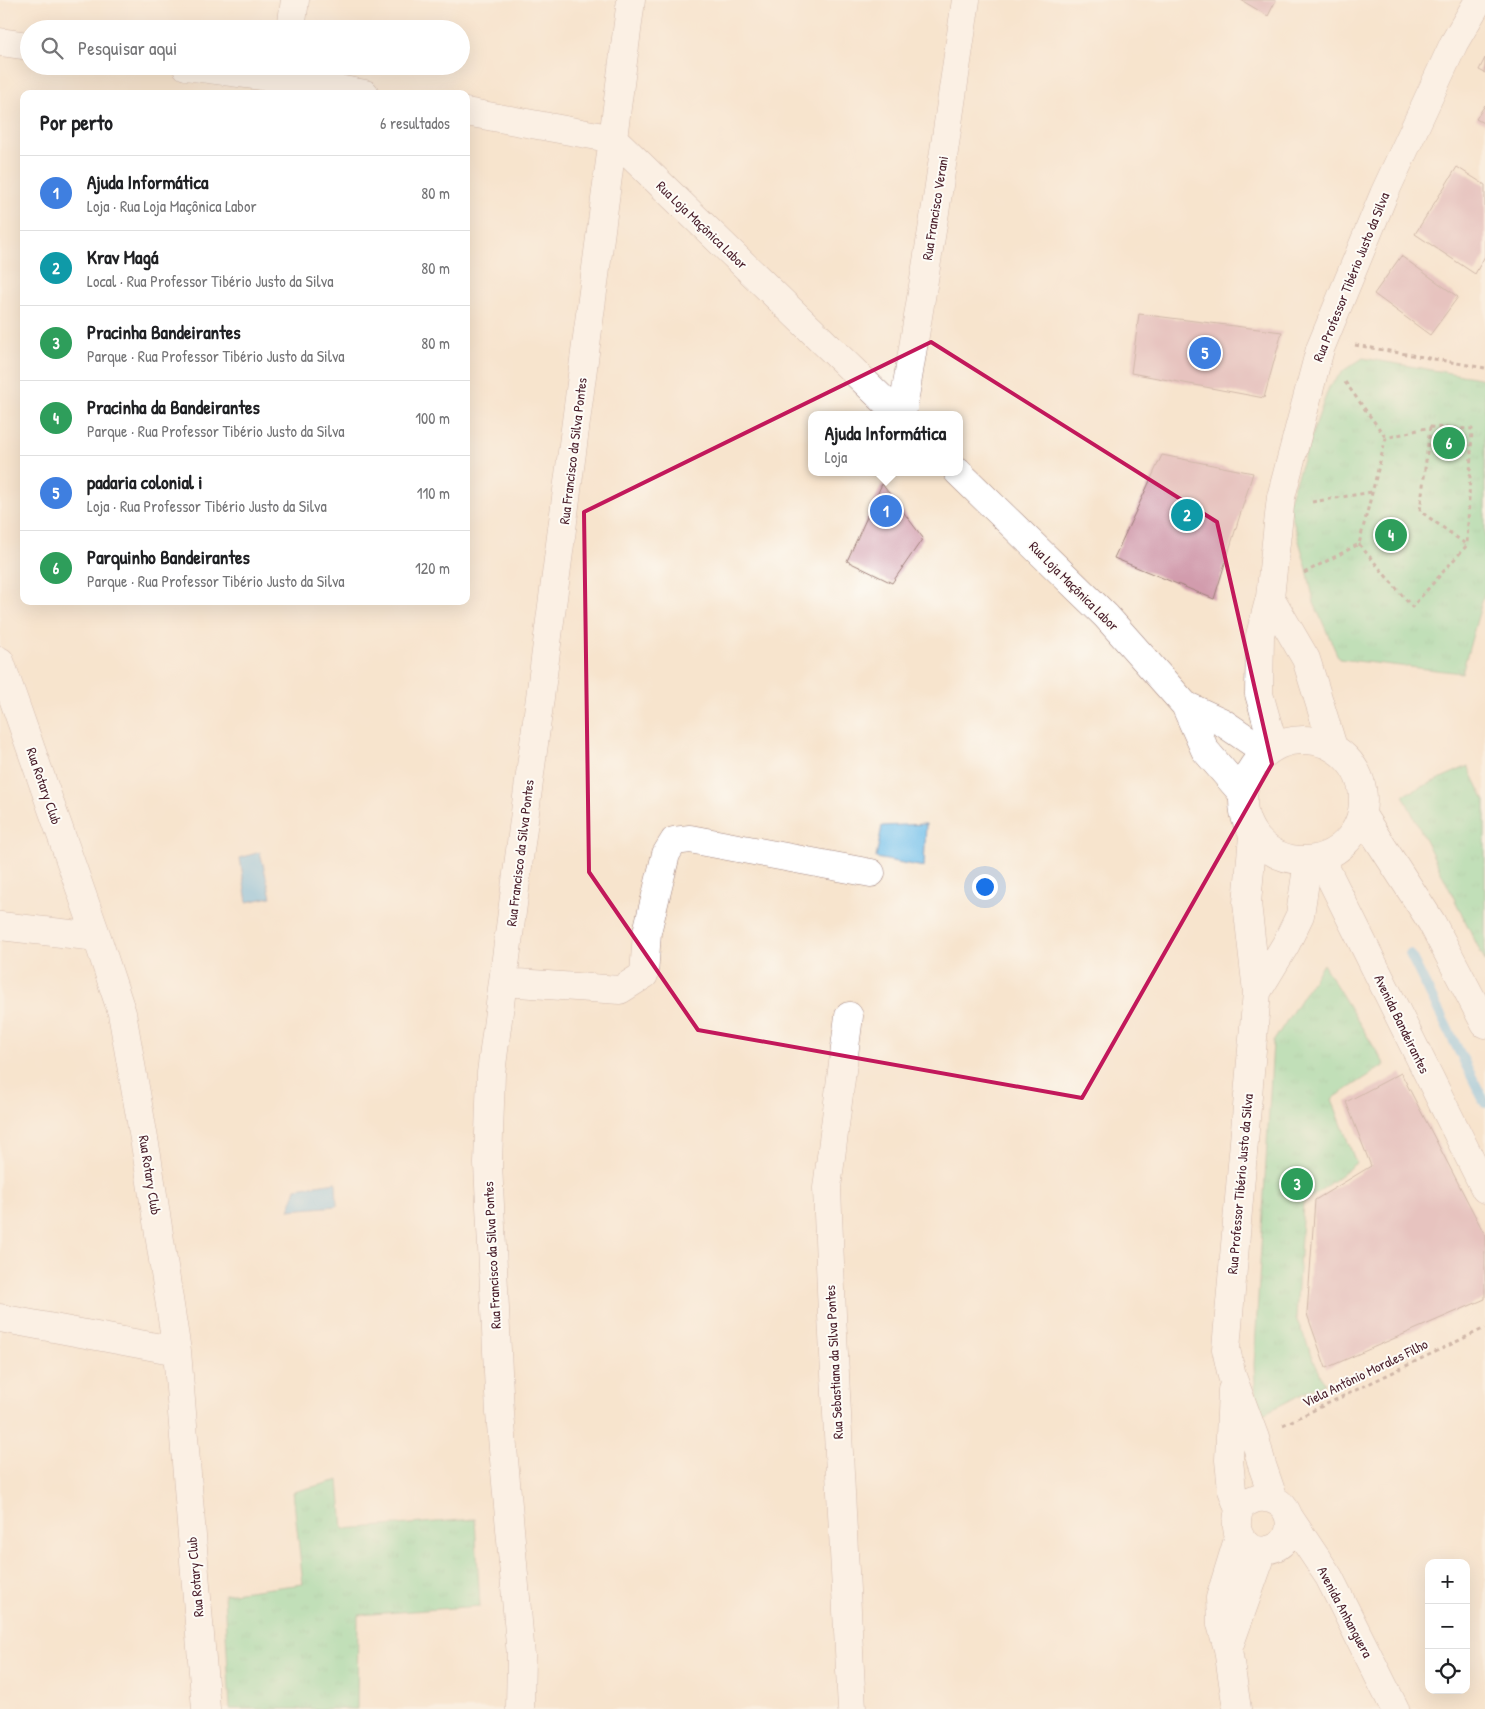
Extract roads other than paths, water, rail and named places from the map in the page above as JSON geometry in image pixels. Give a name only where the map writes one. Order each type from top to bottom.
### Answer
[{"type":"street","points":[[292,20],[295,0]]},
{"type":"street","name":"Rua Francisco da Silva Pontes","points":[[520,1709],[521,1656],[500,1414],[488,1164],[491,1072],[631,0]]},
{"type":"street","name":"Rua Francisco Verani","points":[[901,411],[936,206],[966,0]]},
{"type":"street","name":"Rua Professor Tibério Justo da Silva","points":[[1270,749],[1259,694],[1260,635],[1271,594],[1279,507],[1320,349],[1392,177],[1454,43],[1479,0]]},
{"type":"street","points":[[0,42],[20,45]]},
{"type":"street","points":[[249,75],[342,90]]},
{"type":"street","points":[[470,113],[614,139]]},
{"type":"street","name":"Rua Loja Maçônica Labor","points":[[614,139],[896,411]]},
{"type":"street","name":"Rua Loja Maçônica Labor","points":[[962,476],[1106,616],[1185,705],[1205,750],[1242,794]]},
{"type":"street","points":[[1271,594],[1306,659],[1334,747]]},
{"type":"street","name":"Rua Rotary Club","points":[[0,661],[98,937],[122,1013],[147,1156],[177,1351],[206,1709]]},
{"type":"street","name":"Rua Loja Maçônica Labor","points":[[1185,705],[1222,722],[1270,749]]},
{"type":"street","points":[[1294,740],[1314,740],[1334,747],[1353,765],[1363,789],[1362,815],[1347,842],[1314,860],[1287,859],[1268,850],[1253,836],[1244,816],[1242,794],[1246,778],[1254,764],[1270,749],[1294,740]]},
{"type":"street","points":[[1362,815],[1432,923],[1485,1024]]},
{"type":"street","points":[[1253,836],[1247,903],[1257,992]]},
{"type":"street","points":[[503,982],[620,990],[644,975],[647,932],[666,854],[674,841],[690,839],[871,873]]},
{"type":"street","points":[[1257,992],[1286,944],[1300,915],[1314,860]]},
{"type":"street","name":"Avenida Bandeirantes","points":[[1314,860],[1485,1189]]},
{"type":"street","points":[[0,926],[98,937]]},
{"type":"street","name":"Rua Professor Tibério Justo da Silva","points":[[1257,992],[1226,1349],[1232,1376],[1255,1438],[1262,1465],[1282,1508]]},
{"type":"street","name":"Rua Sebastiana da Silva Pontes","points":[[849,1016],[827,1188],[852,1709]]},
{"type":"street","points":[[0,1318],[177,1351]]},
{"type":"street","name":"Rua Professor Tibério Justo da Silva","points":[[1232,1376],[1229,1460],[1232,1490],[1239,1523]]},
{"type":"street","points":[[1237,1709],[1228,1649],[1221,1624],[1220,1598],[1239,1523],[1245,1502],[1257,1498],[1269,1498],[1282,1508],[1289,1529],[1284,1540],[1275,1548],[1263,1550],[1252,1548],[1239,1523]]},
{"type":"street","name":"Avenida Anhanguera","points":[[1282,1508],[1329,1577],[1395,1709]]},
{"type":"street","points":[[1228,1649],[1263,1550]]},
{"type":"water","points":[[926,824],[924,867],[876,858],[882,826]]},
{"type":"water","points":[[260,852],[271,897],[247,902],[240,858]]},
{"type":"water","points":[[336,1182],[337,1206],[289,1210],[296,1188]]},
{"type":"waterway","points":[[1410,954],[1485,1103]]},
{"type":"place","name":"padaria colonial i","points":[[1205,353]]},
{"type":"place","name":"Parquinho Bandeirantes","points":[[1449,443]]},
{"type":"place","name":"Ajuda Informática","points":[[886,511]]},
{"type":"place","name":"Krav Magá","points":[[1187,515]]},
{"type":"place","name":"Pracinha da Bandeirantes","points":[[1391,535]]},
{"type":"place","name":"Pracinha Bandeirantes","points":[[1297,1184]]}]
